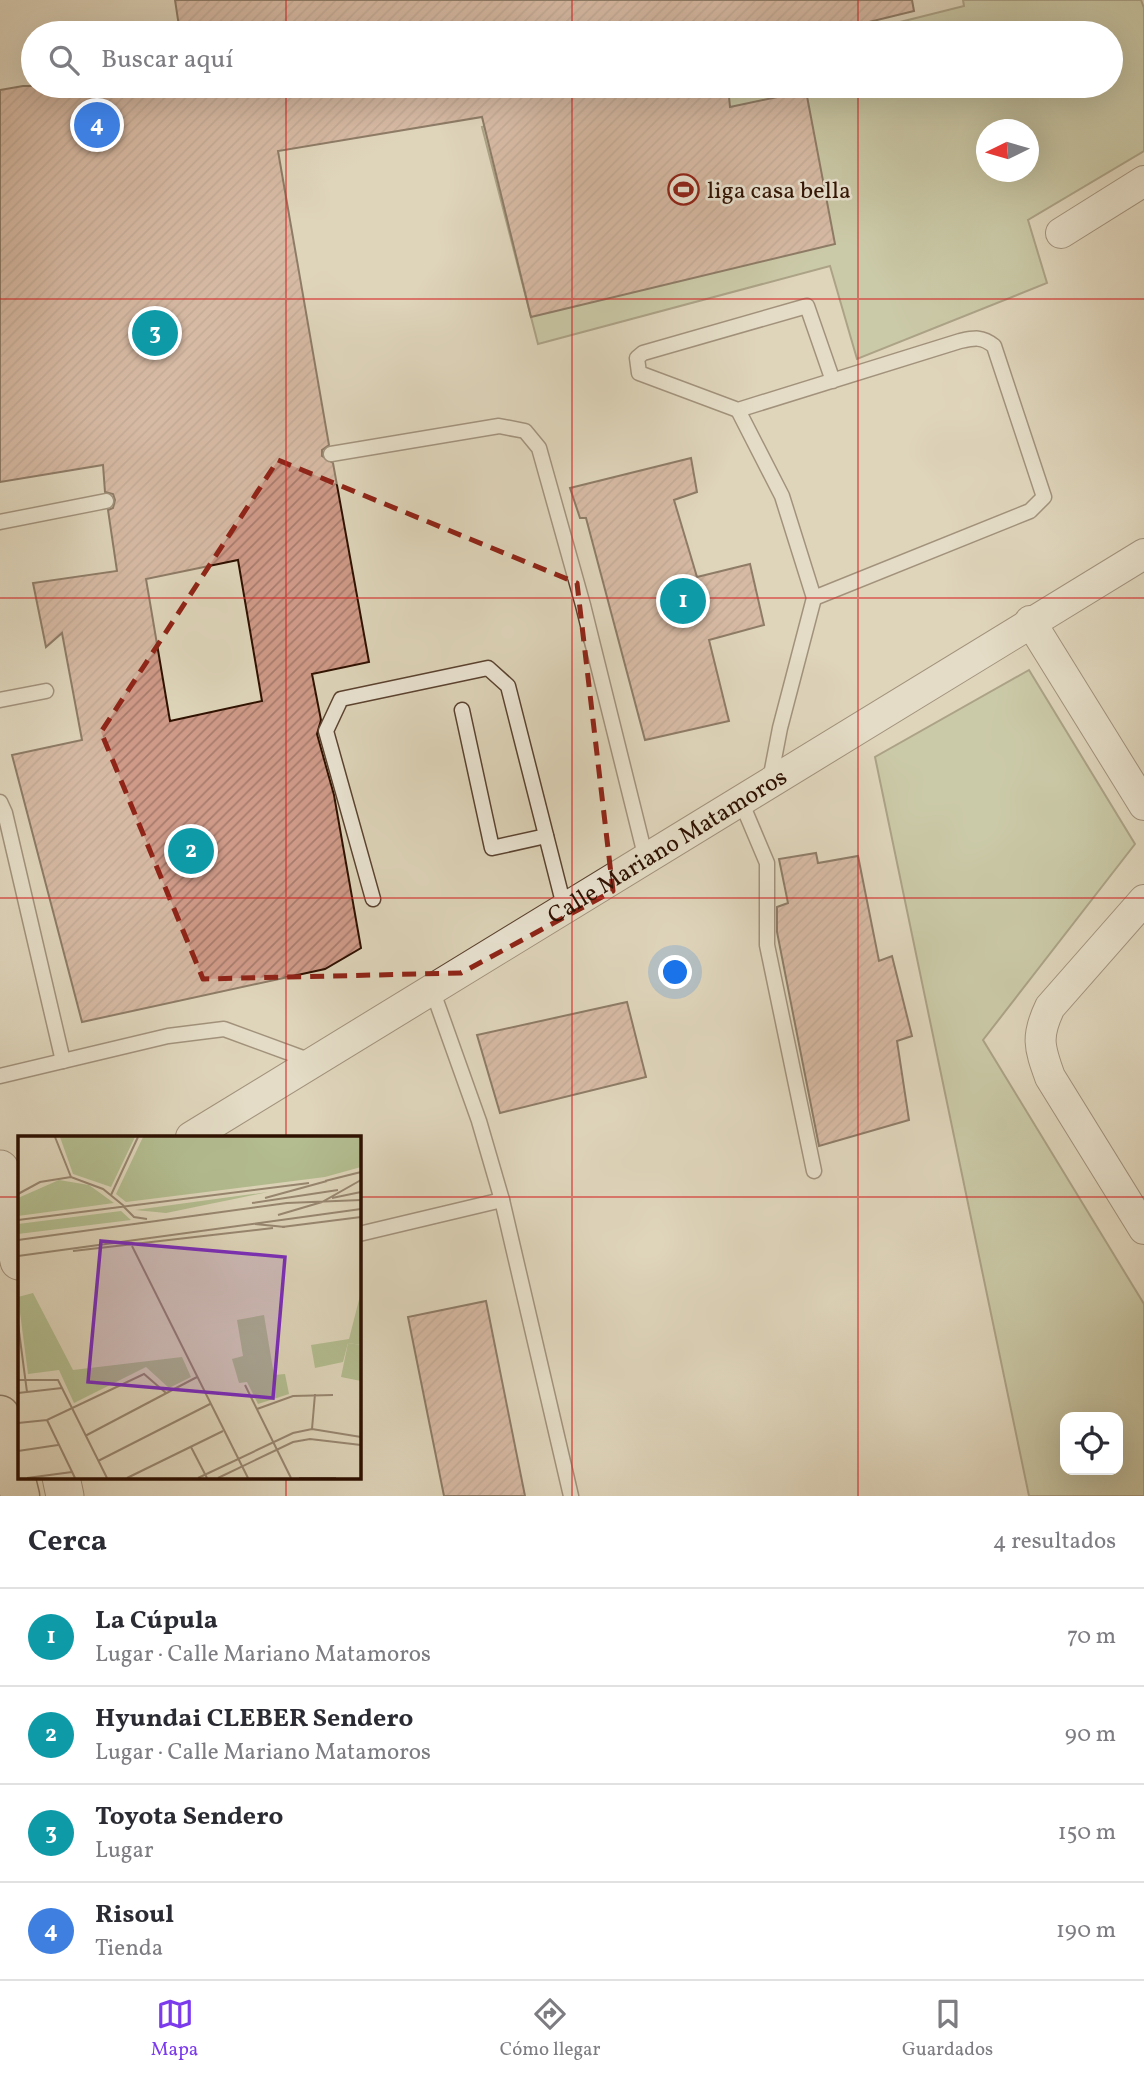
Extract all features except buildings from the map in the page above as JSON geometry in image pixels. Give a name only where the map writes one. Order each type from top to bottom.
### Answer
[{"type":"main road","points":[[0,1415],[20,1496]]},
{"type":"street","points":[[1061,233],[1144,181]]},
{"type":"street","name":"Calle Mariano Matamoros","points":[[193,1136],[433,992],[770,780],[1144,554]]},
{"type":"street","points":[[1030,621],[1144,805]]},
{"type":"street","points":[[1144,900],[1050,1007],[1040,1028],[1040,1051],[1050,1077],[1144,1229]]},
{"type":"street","points":[[0,1169],[18,1249]]},
{"type":"street","points":[[61,1478],[65,1496]]},
{"type":"lane","points":[[814,598],[1030,510],[1044,497],[993,346],[986,340],[975,337],[960,341],[833,382],[738,410],[639,373],[637,358],[643,353],[807,306],[833,382]]},
{"type":"lane","points":[[738,410],[782,496],[814,598],[780,728],[770,780]]},
{"type":"lane","points":[[331,454],[499,426],[525,431],[540,449],[583,605],[646,859]]},
{"type":"lane","points":[[0,522],[106,501]]},
{"type":"lane","points":[[373,898],[326,731],[341,699],[488,668],[508,686],[565,910]]},
{"type":"lane","points":[[0,700],[46,691]]},
{"type":"lane","points":[[462,710],[492,848],[546,836]]},
{"type":"lane","points":[[740,799],[767,863],[767,945],[814,1171]]},
{"type":"lane","points":[[0,802],[5,813],[63,1061]]},
{"type":"lane","points":[[433,992],[479,1121],[502,1200],[570,1496]]},
{"type":"lane","points":[[0,1076],[168,1036],[224,1029],[316,1062]]},
{"type":"lane","points":[[360,1234],[502,1200]]},
{"type":"highlighted area","points":[[278,460],[577,583],[613,891],[461,973],[203,979],[101,732]]},
{"type":"green space","points":[[963,0],[1141,0],[1144,8],[1144,151],[1028,220],[1047,283],[857,359],[830,266],[538,344],[482,127],[598,98],[1123,98],[1123,21],[904,21],[964,6]]},
{"type":"green space","points":[[1029,670],[1135,844],[983,1040],[1144,1304],[1144,1496],[1029,1496],[875,757]]},
{"type":"place","name":"Risoul","points":[[97,125]]},
{"type":"place","name":"liga casa bella","points":[[684,190]]},
{"type":"place","name":"Toyota Sendero","points":[[155,333]]},
{"type":"place","name":"La Cúpula","points":[[683,601]]},
{"type":"place","name":"Hyundai CLEBER Sendero","points":[[191,851]]}]
